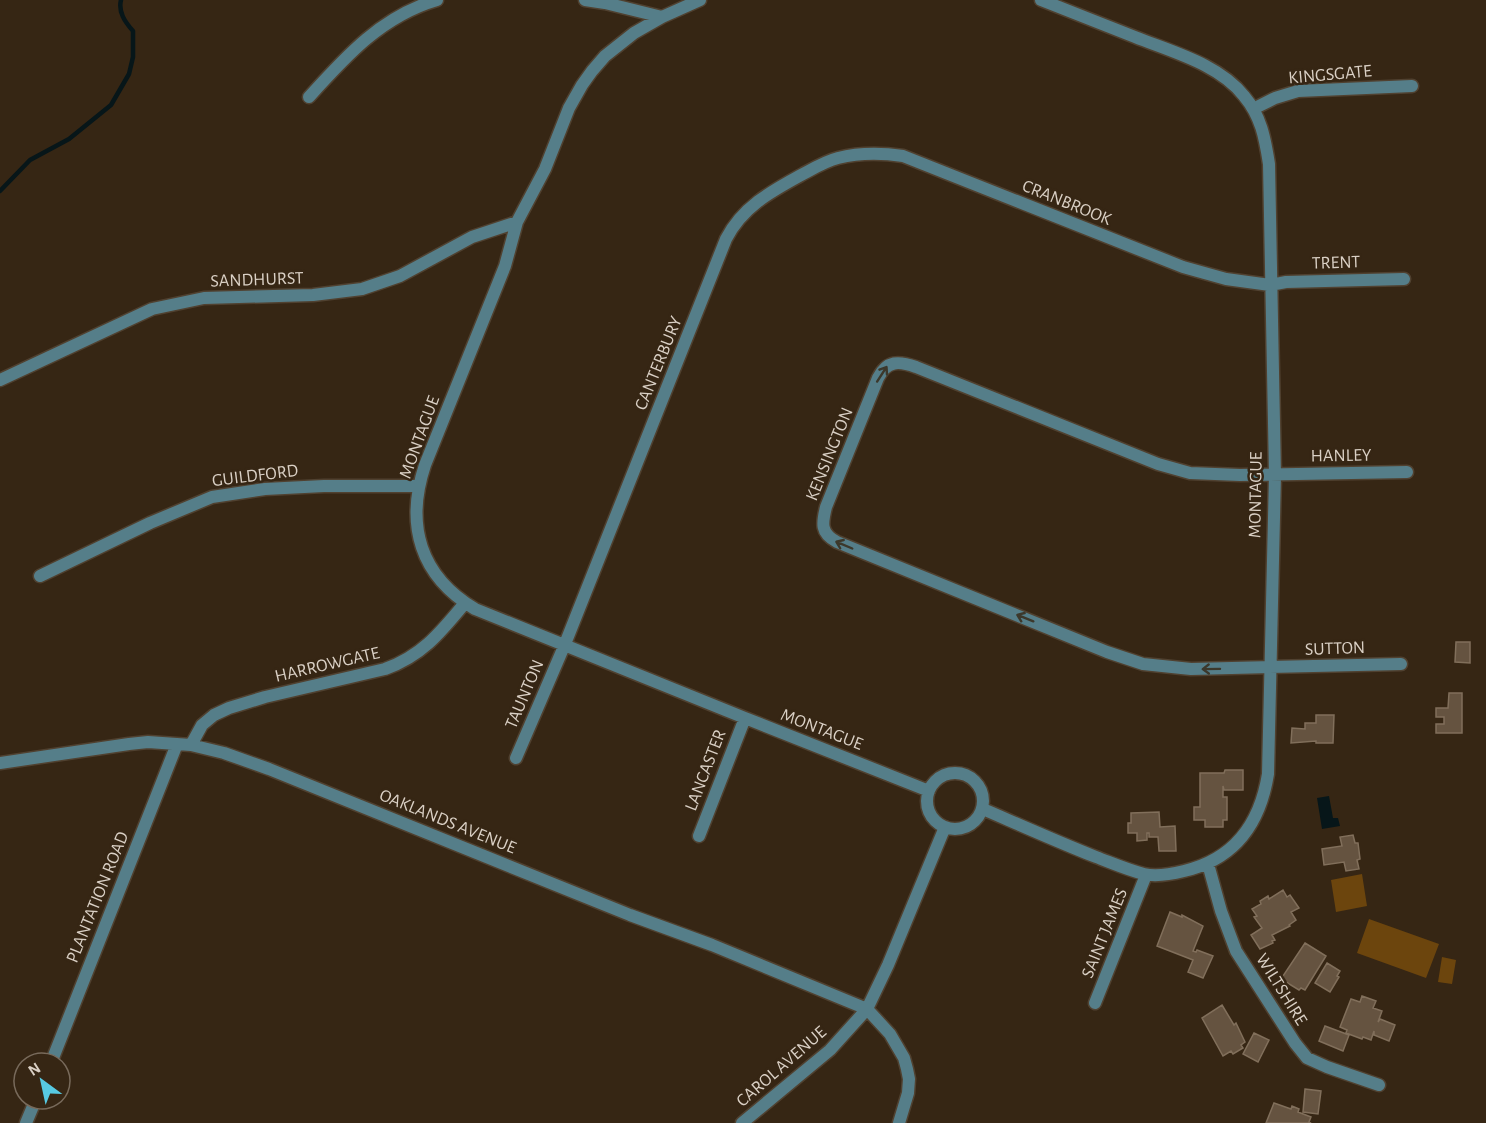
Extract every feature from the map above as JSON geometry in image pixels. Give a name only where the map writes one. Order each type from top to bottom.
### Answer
[{"type":"street","points":[[309,97],[351,52],[374,32],[410,10],[437,0]]},
{"type":"street","points":[[585,0],[616,5],[662,17]]},
{"type":"street","name":"MONTAGUE","points":[[700,0],[662,17],[620,43],[592,71],[569,108],[545,168],[517,222],[505,266],[418,486],[416,508],[420,544],[435,574],[450,591],[475,609],[929,791]]},
{"type":"street","name":"MONTAGUE","points":[[982,809],[1064,844],[1146,875],[1173,874],[1208,864],[1228,851],[1243,836],[1251,826],[1263,798],[1268,762],[1275,475],[1269,164],[1265,135],[1245,96],[1231,83],[1207,67],[1041,0]]},
{"type":"street","name":"KINGSGATE","points":[[1253,109],[1275,98],[1298,91],[1412,86]]},
{"type":"street","name":"CRANBROOK","points":[[852,156],[882,154],[910,158],[1183,267],[1206,275],[1270,285]]},
{"type":"street","name":"CANTERBURY","points":[[565,644],[732,228],[746,211],[772,191],[836,159],[852,156]]},
{"type":"street","name":"SANDHURST","points":[[0,380],[152,309],[204,298],[314,295],[362,289],[400,276],[472,237],[517,222]]},
{"type":"street","name":"TRENT","points":[[1270,285],[1286,282],[1404,279]]},
{"type":"street","name":"KENSINGTON","points":[[1269,668],[1191,669],[1143,664],[1107,652],[837,542],[826,534],[822,522],[878,378],[885,367],[902,362],[1158,464],[1190,473],[1275,475]]},
{"type":"street","name":"HANLEY","points":[[1275,475],[1407,472]]},
{"type":"street","name":"GUILDFORD","points":[[40,576],[175,511],[218,496],[265,489],[324,486],[418,486]]},
{"type":"street","name":"HARROWGATE","points":[[191,745],[202,725],[214,715],[229,708],[400,664],[415,656],[437,636],[465,603]]},
{"type":"street","name":"TAUNTON","points":[[516,758],[565,644]]},
{"type":"street","name":"SUTTON","points":[[1269,668],[1401,664]]},
{"type":"street","name":"LANCASTER","points":[[699,836],[745,718]]},
{"type":"street","name":"OAKLANDS AVENUE","points":[[0,763],[129,744],[191,745],[224,753],[346,798],[867,1009]]},
{"type":"street","name":"PLANTATION ROAD","points":[[56,1051],[177,744]]},
{"type":"street","points":[[950,774],[968,776],[981,789],[982,809],[972,823],[963,828],[945,827],[937,823],[928,808],[929,791],[934,783],[950,774]]},
{"type":"street","name":"CAROL AVENUE","points":[[742,1123],[830,1050],[867,1009],[888,965],[945,827]]},
{"type":"street","name":"WILTSHIRE","points":[[1208,864],[1221,911],[1236,951],[1295,1043],[1307,1058],[1379,1085]]},
{"type":"street","name":"SAINT JAMES","points":[[1095,1003],[1146,875]]},
{"type":"street","points":[[867,1009],[890,1034],[904,1058],[907,1069],[908,1093],[898,1123]]},
{"type":"shaded area","points":[[1329,796],[1333,818],[1338,818],[1340,826],[1322,829],[1317,798]]},
{"type":"shaded area","points":[[1362,874],[1367,906],[1336,912],[1331,880]]},
{"type":"shaded area","points":[[1369,919],[1439,944],[1426,978],[1357,953]]},
{"type":"shaded area","points":[[1442,957],[1456,960],[1452,984],[1438,982]]},
{"type":"building","points":[[1456,642],[1470,642],[1470,663],[1455,662]]},
{"type":"building","points":[[1449,693],[1462,693],[1462,733],[1436,733],[1436,724],[1444,724],[1444,717],[1436,717],[1436,708],[1448,708]]},
{"type":"building","points":[[1316,715],[1334,715],[1333,743],[1316,743],[1316,741],[1291,743],[1292,728],[1305,729],[1305,723],[1316,723]]},
{"type":"building","points":[[1225,770],[1243,770],[1243,790],[1224,790],[1223,786],[1223,797],[1227,797],[1227,820],[1223,820],[1223,827],[1205,827],[1205,820],[1194,820],[1194,807],[1200,807],[1200,773],[1224,773]]},
{"type":"building","points":[[1159,812],[1160,827],[1175,826],[1176,851],[1159,851],[1158,837],[1149,837],[1149,833],[1147,833],[1147,840],[1137,841],[1137,833],[1128,833],[1131,813]]},
{"type":"building","points":[[1353,835],[1355,843],[1358,843],[1359,869],[1346,871],[1344,862],[1324,865],[1322,849],[1342,846],[1340,837]]},
{"type":"building","points":[[1283,890],[1287,897],[1290,895],[1299,908],[1291,912],[1296,920],[1290,926],[1272,935],[1275,940],[1272,941],[1273,943],[1260,949],[1251,935],[1262,928],[1254,917],[1257,916],[1252,909],[1268,896],[1269,899]]},
{"type":"building","points":[[1170,912],[1182,917],[1182,915],[1203,926],[1193,951],[1197,950],[1213,956],[1203,978],[1188,972],[1193,960],[1157,946]]},
{"type":"building","points":[[1305,943],[1326,956],[1305,990],[1301,988],[1299,990],[1281,979]]},
{"type":"building","points":[[1327,963],[1340,971],[1330,992],[1315,983]]},
{"type":"building","points":[[1362,996],[1376,1001],[1373,1008],[1382,1011],[1378,1022],[1380,1019],[1395,1025],[1389,1041],[1374,1035],[1374,1031],[1371,1040],[1363,1037],[1362,1039],[1346,1033],[1347,1030],[1340,1027],[1351,999],[1360,1002]]},
{"type":"building","points":[[1222,1005],[1234,1025],[1236,1023],[1245,1042],[1241,1045],[1243,1048],[1233,1054],[1231,1051],[1223,1056],[1202,1018]]},
{"type":"building","points":[[1325,1026],[1349,1035],[1343,1051],[1319,1041]]},
{"type":"building","points":[[1254,1033],[1269,1040],[1258,1062],[1243,1054]]},
{"type":"building","points":[[1305,1089],[1321,1091],[1318,1114],[1303,1112]]},
{"type":"building","points":[[1274,1103],[1291,1109],[1292,1106],[1299,1109],[1298,1112],[1311,1117],[1309,1122],[1311,1123],[1266,1123]]},
{"type":"waterway","points":[[0,191],[30,160],[69,139],[111,105],[129,74],[133,57],[133,31],[123,17],[120,9],[121,0]]}]
